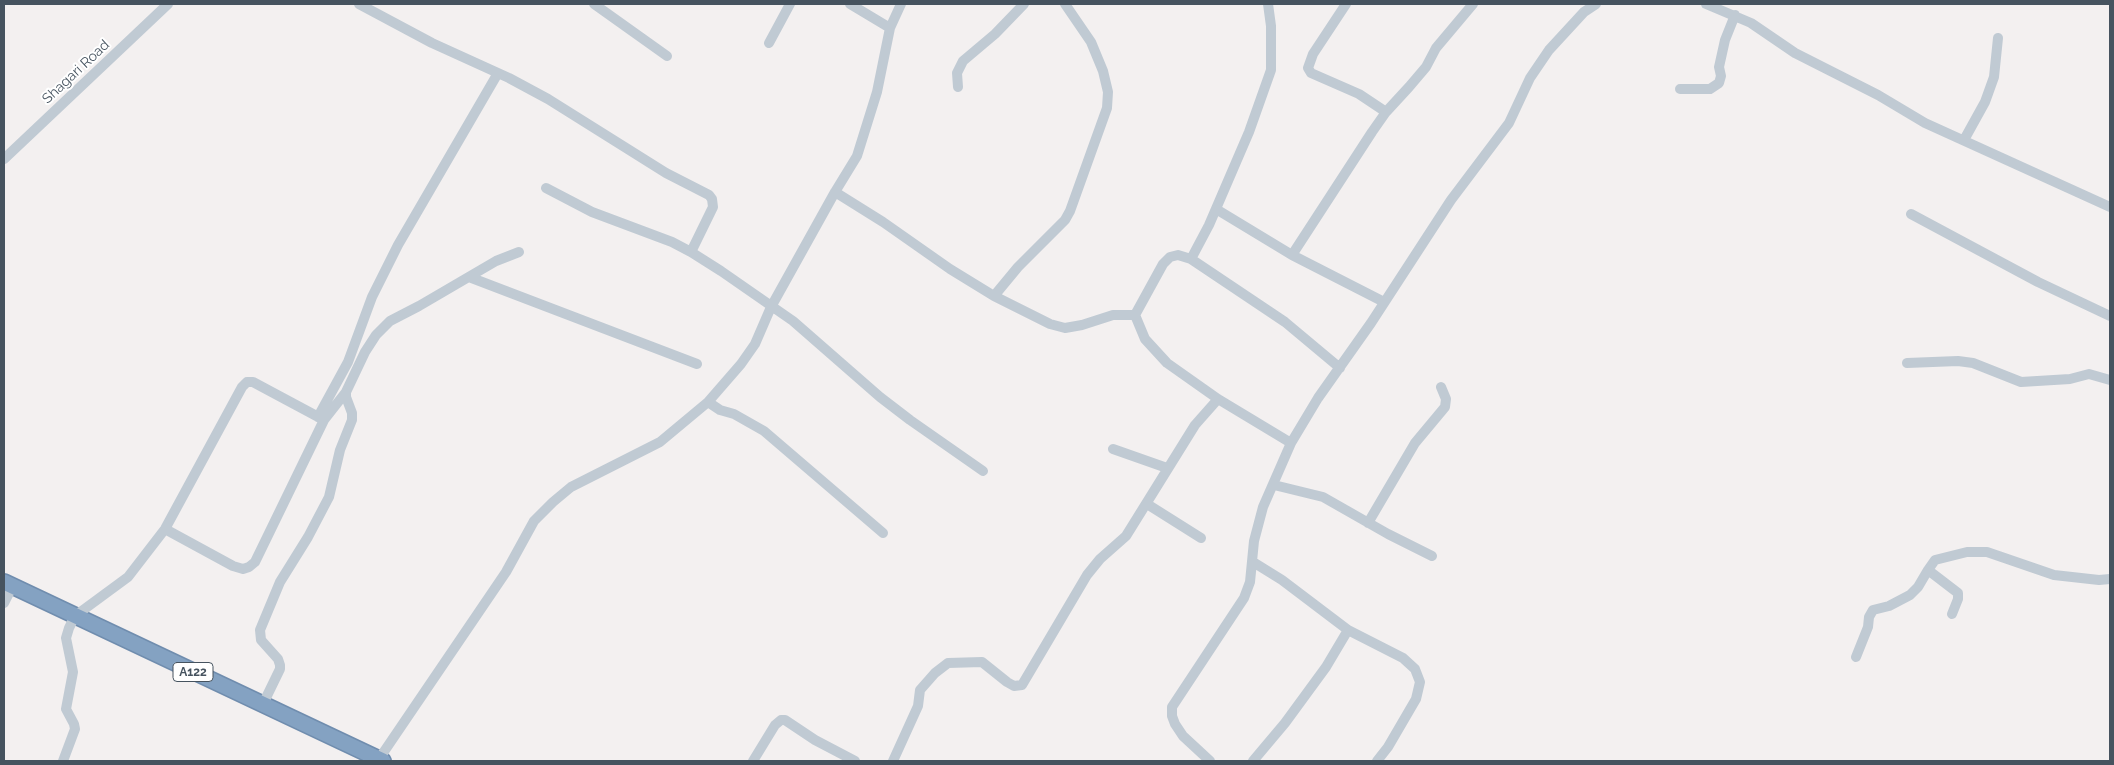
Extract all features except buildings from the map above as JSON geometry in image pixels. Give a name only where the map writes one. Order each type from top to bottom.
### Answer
[{"type":"highway","name":"A122","points":[[8,585],[381,760]]},
{"type":"street","name":"Shagari Road","points":[[4,159],[168,4]]},
{"type":"street","points":[[359,4],[432,43],[498,73],[548,99],[666,173],[709,195],[712,199],[713,207],[691,252]]},
{"type":"street","points":[[769,43],[790,4]]},
{"type":"street","points":[[850,4],[890,28]]},
{"type":"street","points":[[381,760],[506,572],[534,521],[571,487],[660,442],[708,402],[741,364],[755,344],[771,306],[835,192],[858,156],[877,92],[890,28],[901,4]]},
{"type":"street","points":[[958,87],[957,73],[963,61],[995,34],[1024,4]]},
{"type":"street","points":[[994,296],[1018,267],[1065,220],[1107,108],[1108,92],[1091,42],[1065,4]]},
{"type":"street","points":[[1191,260],[1216,209],[1249,132],[1271,70],[1271,26],[1268,4]]},
{"type":"street","points":[[1346,4],[1313,54],[1308,68],[1311,73],[1359,94],[1386,112]]},
{"type":"street","points":[[1292,255],[1386,112],[1426,67],[1436,48],[1473,4]]},
{"type":"street","points":[[1210,761],[1183,736],[1172,716],[1172,706],[1244,598],[1250,582],[1254,541],[1263,507],[1291,444],[1318,398],[1340,368],[1451,200],[1509,123],[1530,78],[1549,50],[1584,12],[1596,4]]},
{"type":"street","points":[[1706,4],[1736,15],[1751,23],[1795,53],[1878,95],[1925,123],[2110,207]]},
{"type":"street","points":[[598,5],[667,56]]},
{"type":"street","points":[[1680,89],[1710,89],[1719,82],[1721,76],[1719,67],[1725,40],[1736,15]]},
{"type":"street","points":[[1964,140],[1985,102],[1994,77],[1998,38]]},
{"type":"street","points":[[165,530],[233,566],[243,569],[249,568],[255,562],[348,362],[372,297],[398,245],[498,73]]},
{"type":"street","points":[[546,188],[592,212],[651,233],[691,252],[793,321],[910,420],[983,470]]},
{"type":"street","points":[[835,192],[883,222],[950,269],[1035,318],[1065,328],[1082,326],[1113,316],[1135,315]]},
{"type":"street","points":[[1216,209],[1292,255],[1384,302]]},
{"type":"street","points":[[1911,214],[2038,282],[2110,316]]},
{"type":"street","points":[[321,419],[346,392],[365,352],[383,327],[496,261],[519,252]]},
{"type":"street","points":[[1291,444],[1218,399],[1172,367],[1153,349],[1140,330],[1135,315],[1157,273],[1170,257],[1178,255],[1191,260],[1285,322],[1340,368]]},
{"type":"street","points":[[469,277],[696,364]]},
{"type":"street","points":[[1907,363],[1973,363],[2021,382],[2070,379],[2089,374],[2110,380]]},
{"type":"street","points":[[63,761],[75,729],[66,709],[72,672],[66,638],[74,616],[128,577],[165,530],[242,387],[247,382],[253,382],[321,419]]},
{"type":"street","points":[[1368,523],[1415,442],[1446,407],[1446,399],[1442,387]]},
{"type":"street","points":[[263,704],[280,670],[280,665],[278,659],[261,640],[260,630],[280,582],[308,537],[329,497],[340,450],[352,420],[346,392]]},
{"type":"street","points":[[892,761],[918,706],[920,690],[935,673],[948,663],[982,662],[1006,682],[1014,686],[1022,685],[1087,575],[1100,559],[1126,536],[1195,424],[1218,399]]},
{"type":"street","points":[[708,402],[720,410],[749,422],[764,431],[883,533]]},
{"type":"street","points":[[1113,449],[1167,468]]},
{"type":"street","points":[[1274,485],[1322,497],[1432,556]]},
{"type":"street","points":[[1147,504],[1201,538]]},
{"type":"street","points":[[1856,657],[1873,610],[1888,606],[1910,595],[1918,587],[1935,560],[1978,551],[1997,555],[2054,575],[2099,580],[2110,579]]},
{"type":"street","points":[[1253,562],[1282,580],[1348,630],[1403,658],[1414,669],[1420,682],[1416,699],[1388,747],[1377,761]]},
{"type":"street","points":[[1928,570],[1958,593],[1958,599],[1952,614]]},
{"type":"street","points":[[4,603],[8,585]]},
{"type":"street","points":[[1253,761],[1326,667],[1348,630]]},
{"type":"street","points":[[753,761],[780,720],[785,720],[815,740],[855,761]]}]
